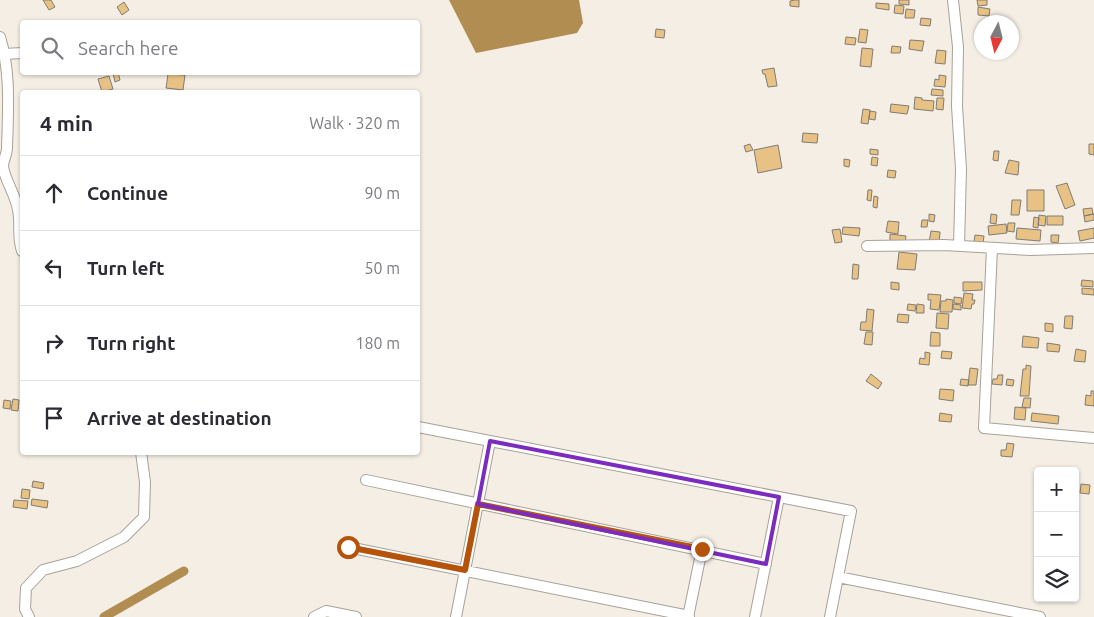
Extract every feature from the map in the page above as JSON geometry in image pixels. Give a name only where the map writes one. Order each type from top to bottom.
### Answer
[{"type":"street","points":[[953,0],[958,47],[957,106],[960,169],[958,246]]},
{"type":"street","points":[[0,37],[5,54],[8,105],[7,151],[3,166],[16,198],[19,213],[20,246]]},
{"type":"street","points":[[5,54],[20,53]]},
{"type":"street","points":[[867,246],[958,246],[1030,250],[1094,248]]},
{"type":"street","points":[[992,248],[984,428],[1094,438]]},
{"type":"street","points":[[420,427],[851,511],[830,617]]},
{"type":"street","points":[[456,617],[490,441]]},
{"type":"street","points":[[29,617],[25,609],[26,588],[43,570],[77,561],[124,537],[144,517],[145,482],[141,455]]},
{"type":"street","points":[[366,480],[702,549],[766,564]]},
{"type":"street","points":[[755,617],[779,497]]},
{"type":"street","points":[[348,547],[688,617],[702,549]]},
{"type":"street","points":[[838,577],[1040,617]]},
{"type":"street","points":[[314,617],[326,611],[356,617]]},
{"type":"highlighted area","points":[[490,441],[779,497],[766,564],[478,504]]},
{"type":"shaded area","points":[[449,0],[579,0],[583,23],[577,33],[476,53]]},
{"type":"building","points":[[43,0],[51,0],[55,7],[49,10]]},
{"type":"building","points":[[799,0],[799,7],[790,6],[790,1]]},
{"type":"building","points":[[899,0],[909,0],[909,5],[899,4]]},
{"type":"building","points":[[977,0],[987,0],[987,5],[978,6]]},
{"type":"building","points":[[124,2],[129,10],[122,15],[117,7]]},
{"type":"building","points":[[876,3],[889,4],[889,10],[876,8]]},
{"type":"building","points":[[895,5],[904,6],[903,14],[894,13]]},
{"type":"building","points":[[978,7],[990,9],[989,15],[978,15]]},
{"type":"building","points":[[906,9],[915,10],[914,18],[905,18]]},
{"type":"building","points":[[921,18],[931,19],[930,26],[920,25]]},
{"type":"building","points":[[656,29],[665,30],[664,38],[655,37]]},
{"type":"building","points":[[860,29],[868,30],[866,43],[858,42]]},
{"type":"building","points":[[846,37],[856,38],[855,45],[845,44]]},
{"type":"building","points":[[910,40],[924,41],[922,51],[909,49]]},
{"type":"building","points":[[892,46],[901,47],[900,53],[891,53]]},
{"type":"building","points":[[862,48],[873,49],[871,67],[860,66]]},
{"type":"building","points":[[937,50],[946,51],[945,64],[935,63]]},
{"type":"building","points":[[774,68],[777,86],[768,87],[762,70]]},
{"type":"building","points":[[113,75],[119,75],[120,80],[115,82]]},
{"type":"building","points":[[168,75],[185,75],[183,90],[166,88]]},
{"type":"building","points":[[939,75],[946,76],[945,87],[934,86],[935,79],[939,80]]},
{"type":"building","points":[[109,76],[113,89],[101,90],[98,79]]},
{"type":"building","points":[[932,89],[943,90],[943,96],[931,95]]},
{"type":"building","points":[[915,97],[934,101],[933,111],[914,109]]},
{"type":"building","points":[[937,98],[944,98],[943,110],[936,109]]},
{"type":"building","points":[[891,104],[909,106],[907,114],[890,112]]},
{"type":"building","points":[[863,109],[870,110],[868,124],[861,123]]},
{"type":"building","points":[[870,111],[876,112],[875,120],[869,119]]},
{"type":"building","points":[[803,133],[818,134],[817,143],[802,142]]},
{"type":"building","points":[[750,144],[753,150],[746,152],[744,146]]},
{"type":"building","points":[[1089,144],[1094,144],[1094,155],[1089,154]]},
{"type":"building","points":[[778,145],[782,168],[758,173],[754,150]]},
{"type":"building","points":[[870,149],[878,150],[878,155],[870,154]]},
{"type":"building","points":[[994,151],[999,151],[998,161],[993,160]]},
{"type":"building","points":[[872,157],[878,158],[877,166],[871,165]]},
{"type":"building","points":[[844,159],[850,160],[849,167],[844,166]]},
{"type":"building","points":[[1009,160],[1019,162],[1018,175],[1005,173]]},
{"type":"building","points":[[888,170],[896,171],[895,178],[887,177]]},
{"type":"building","points":[[1067,183],[1075,205],[1065,209],[1056,186]]},
{"type":"building","points":[[868,190],[872,190],[871,201],[867,200]]},
{"type":"building","points":[[1027,190],[1044,190],[1044,211],[1027,211]]},
{"type":"building","points":[[874,196],[878,197],[877,208],[873,207]]},
{"type":"building","points":[[1012,200],[1021,200],[1019,215],[1011,215]]},
{"type":"building","points":[[1092,208],[1093,214],[1084,216],[1083,209]]},
{"type":"building","points":[[929,214],[935,215],[934,222],[929,221]]},
{"type":"building","points":[[991,214],[997,215],[996,224],[990,223]]},
{"type":"building","points":[[1094,214],[1094,220],[1085,222],[1084,216]]},
{"type":"building","points":[[1039,215],[1046,216],[1045,226],[1038,225]]},
{"type":"building","points":[[1047,216],[1063,216],[1063,225],[1047,225]]},
{"type":"building","points":[[1034,217],[1039,218],[1038,228],[1033,227]]},
{"type":"building","points":[[922,220],[928,220],[927,227],[921,227]]},
{"type":"building","points":[[888,221],[899,222],[898,234],[886,232]]},
{"type":"building","points":[[1008,223],[1015,223],[1014,232],[1007,231]]},
{"type":"building","points":[[1006,224],[1007,233],[989,235],[988,226]]},
{"type":"building","points":[[843,227],[860,228],[859,236],[842,234]]},
{"type":"building","points":[[1017,228],[1041,230],[1040,241],[1016,239]]},
{"type":"building","points":[[1094,228],[1094,238],[1080,241],[1078,231]]},
{"type":"building","points":[[840,229],[842,242],[835,243],[832,230]]},
{"type":"building","points":[[931,231],[940,232],[939,244],[929,243]]},
{"type":"building","points":[[890,234],[906,236],[905,243],[890,241]]},
{"type":"building","points":[[975,235],[984,236],[983,243],[974,242]]},
{"type":"building","points":[[1051,235],[1059,235],[1058,243],[1051,242]]},
{"type":"building","points":[[899,252],[917,254],[915,270],[897,269]]},
{"type":"building","points":[[853,264],[859,265],[858,279],[852,279]]},
{"type":"building","points":[[1082,280],[1093,281],[1093,287],[1081,286]]},
{"type":"building","points":[[891,282],[899,283],[899,290],[891,289]]},
{"type":"building","points":[[963,282],[982,282],[982,290],[963,291]]},
{"type":"building","points":[[1082,288],[1094,289],[1094,295],[1082,294]]},
{"type":"building","points":[[964,293],[973,294],[972,300],[975,300],[971,309],[962,308]]},
{"type":"building","points":[[928,294],[941,295],[939,310],[930,309],[931,300],[928,300]]},
{"type":"building","points":[[954,297],[962,298],[961,304],[954,303]]},
{"type":"building","points":[[946,299],[953,300],[952,312],[940,312],[941,301],[946,301]]},
{"type":"building","points":[[908,304],[916,305],[915,311],[907,310]]},
{"type":"building","points":[[917,304],[924,305],[924,313],[916,313]]},
{"type":"building","points":[[953,304],[961,305],[961,310],[953,309]]},
{"type":"building","points":[[867,309],[874,310],[872,331],[860,330],[861,322],[866,322]]},
{"type":"building","points":[[937,313],[949,314],[948,329],[936,328]]},
{"type":"building","points":[[898,314],[909,315],[908,323],[897,322]]},
{"type":"building","points":[[1065,316],[1073,316],[1072,329],[1064,328]]},
{"type":"building","points":[[1045,323],[1053,324],[1053,332],[1045,331]]},
{"type":"building","points":[[866,332],[873,332],[872,345],[864,344]]},
{"type":"building","points":[[931,332],[940,333],[940,346],[930,346]]},
{"type":"building","points":[[1023,336],[1039,338],[1038,348],[1022,347]]},
{"type":"building","points":[[1047,343],[1060,345],[1059,352],[1047,351]]},
{"type":"building","points":[[1076,349],[1086,351],[1085,362],[1074,361]]},
{"type":"building","points":[[942,351],[952,352],[951,359],[941,358]]},
{"type":"building","points":[[925,352],[930,353],[929,365],[919,364],[920,358],[925,359]]},
{"type":"building","points":[[1026,365],[1031,366],[1029,396],[1020,396],[1023,369],[1026,369]]},
{"type":"building","points":[[970,368],[978,369],[976,385],[968,385]]},
{"type":"building","points":[[871,374],[882,383],[878,389],[866,381]]},
{"type":"building","points":[[998,375],[1003,375],[1002,385],[992,384],[993,379],[997,379]]},
{"type":"building","points":[[961,379],[969,380],[968,386],[960,385]]},
{"type":"building","points":[[1007,379],[1014,380],[1013,386],[1006,385]]},
{"type":"building","points":[[940,389],[954,390],[953,401],[939,399]]},
{"type":"building","points":[[1091,391],[1094,391],[1094,406],[1085,405],[1086,395],[1091,396]]},
{"type":"building","points":[[1024,398],[1031,398],[1030,408],[1022,407]]},
{"type":"building","points":[[13,399],[19,400],[18,411],[11,410]]},
{"type":"building","points":[[4,400],[11,401],[10,409],[3,408]]},
{"type":"building","points":[[1015,407],[1026,408],[1025,420],[1014,419]]},
{"type":"building","points":[[940,413],[952,415],[951,422],[939,421]]},
{"type":"building","points":[[1032,413],[1059,416],[1058,424],[1031,421]]},
{"type":"building","points":[[1007,443],[1014,444],[1012,457],[1001,456],[1001,450],[1006,450]]},
{"type":"building","points":[[33,481],[44,483],[43,489],[32,487]]},
{"type":"building","points":[[1081,484],[1090,485],[1089,494],[1080,493]]},
{"type":"building","points":[[22,489],[30,490],[29,499],[21,498]]},
{"type":"building","points":[[32,499],[48,501],[47,508],[31,505]]},
{"type":"building","points":[[14,500],[28,501],[27,509],[13,507]]},
{"type":"waterway","points":[[104,617],[184,571]]},
{"type":"route","points":[[348,547],[465,570],[478,504],[702,549]]}]
